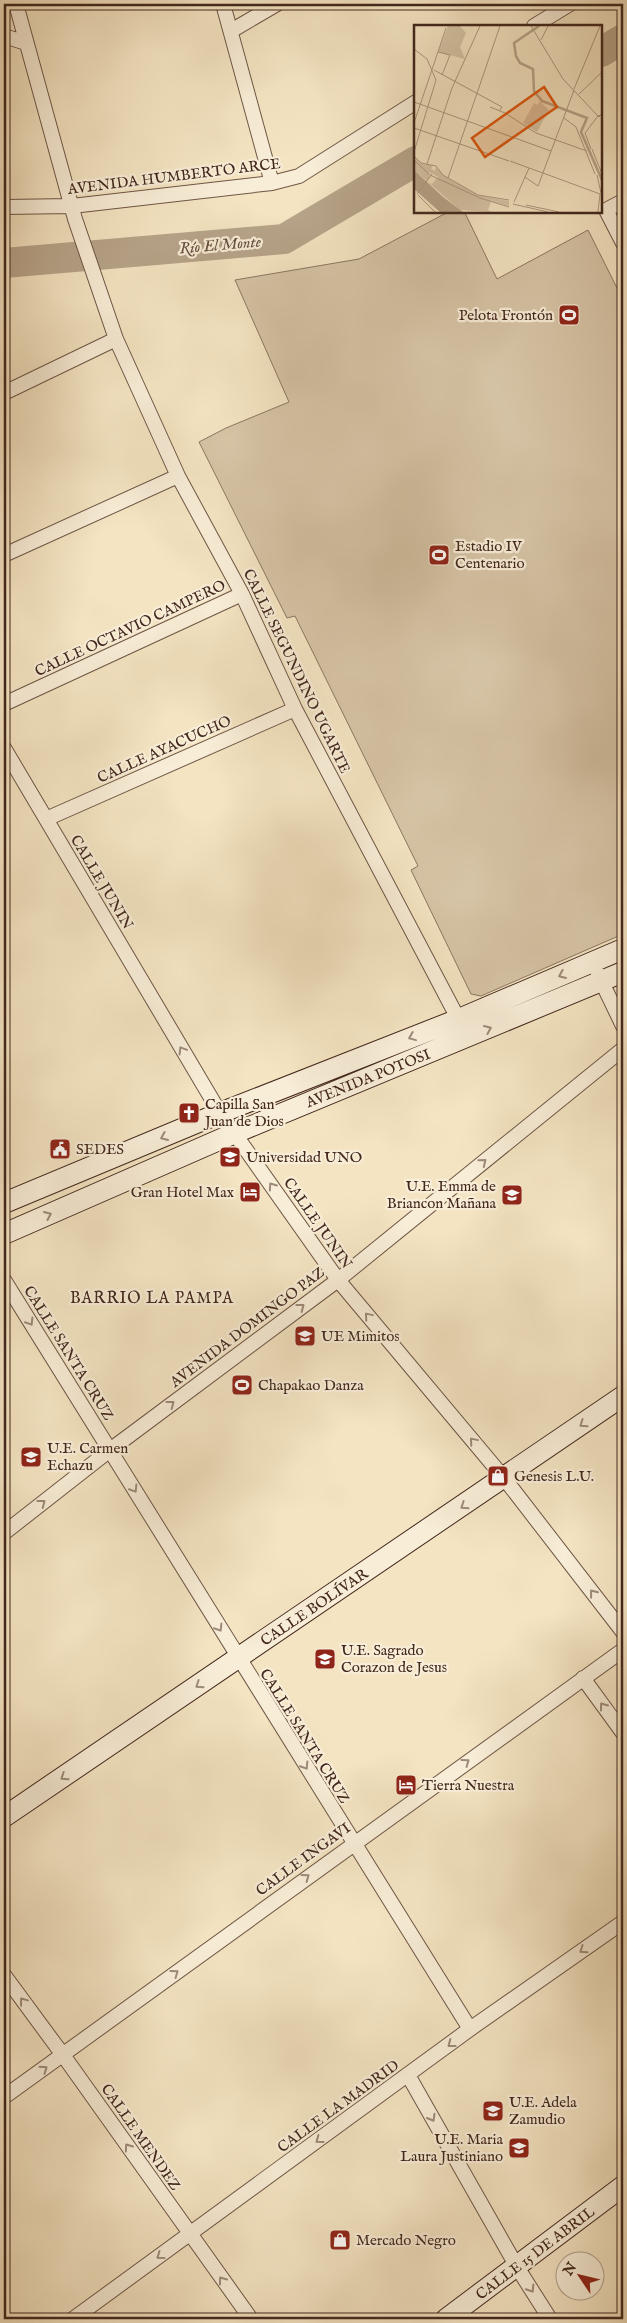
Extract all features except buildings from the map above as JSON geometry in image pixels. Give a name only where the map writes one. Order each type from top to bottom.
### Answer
[{"type":"street","name":"CALLE SEGUNDINO UGARTE","points":[[16,4],[73,212],[116,339],[178,476],[242,594],[295,709],[467,1038]]},
{"type":"street","points":[[223,4],[272,183]]},
{"type":"street","points":[[231,32],[276,4]]},
{"type":"street","points":[[536,25],[570,4]]},
{"type":"street","points":[[4,36],[26,43]]},
{"type":"street","name":"AVENIDA HUMBERTO ARCE","points":[[4,207],[73,212],[272,183],[299,176],[414,103]]},
{"type":"street","points":[[623,201],[606,210],[623,243]]},
{"type":"street","points":[[4,393],[116,339]]},
{"type":"street","points":[[4,555],[178,476]]},
{"type":"street","name":"CALLE OCTAVIO CAMPERO","points":[[4,704],[242,594]]},
{"type":"street","name":"CALLE AYACUCHO","points":[[46,819],[295,709]]},
{"type":"street","name":"CALLE JUNIN","points":[[4,748],[220,1114],[338,1280],[504,1478],[623,1632]]},
{"type":"street","name":"AVENIDA POTOSI","points":[[4,1203],[458,1019],[623,949]]},
{"type":"street","points":[[594,961],[601,981],[623,1026]]},
{"type":"street","name":"AVENIDA POTOSI","points":[[4,1234],[235,1133],[623,972]]},
{"type":"street","name":"AVENIDA DOMINGO PAZ","points":[[4,1533],[110,1450],[338,1280],[623,1049]]},
{"type":"street","name":"CALLE SANTA CRUZ","points":[[4,1280],[238,1659],[470,2029]]},
{"type":"street","name":"CALLE BOLÍVAR","points":[[4,1817],[623,1396]]},
{"type":"street","name":"CALLE INGAVI","points":[[4,2097],[353,1843],[623,1650]]},
{"type":"street","points":[[583,1678],[623,1734]]},
{"type":"street","name":"CALLE LA MADRID","points":[[73,2319],[470,2029],[623,1922]]},
{"type":"street","name":"CALLE MENDEZ","points":[[4,1975],[251,2319]]},
{"type":"street","points":[[408,2075],[517,2267],[550,2319]]},
{"type":"street","name":"CALLE 15 DE ABRIL","points":[[446,2319],[623,2186]]},
{"type":"shaded area","name":"Estadio IV Centenario","points":[[448,212],[464,212],[497,279],[588,230],[623,300],[623,934],[481,996],[471,994],[411,870],[418,866],[295,616],[287,618],[199,442],[226,428],[289,402],[235,280],[359,259]]},
{"type":"waterway","name":"Río El Monte","points":[[602,51],[623,39]]},
{"type":"waterway","name":"Río El Monte","points":[[4,263],[284,239],[414,162]]},
{"type":"place","name":"Pelota Frontón","points":[[569,315]]},
{"type":"place","name":"Estadio IV Centenario","points":[[439,555]]},
{"type":"place","name":"Capilla San Juan de Dios","points":[[189,1113]]},
{"type":"place","name":"SEDES","points":[[60,1149]]},
{"type":"place","name":"Universidad UNO","points":[[230,1157]]},
{"type":"place","name":"Gran Hotel Max","points":[[250,1192]]},
{"type":"place","name":"U.E. Emma de Briancon Mañana","points":[[512,1195]]},
{"type":"place","name":"UE Mimitos","points":[[305,1336]]},
{"type":"place","name":"Chapakao Danza","points":[[242,1385]]},
{"type":"place","name":"U.E. Carmen Echazu","points":[[31,1457]]},
{"type":"place","name":"Genesis L.U.","points":[[498,1476]]},
{"type":"place","name":"U.E. Sagrado Corazon de Jesus","points":[[325,1659]]},
{"type":"place","name":"Tierra Nuestra","points":[[406,1785]]},
{"type":"place","name":"U.E. Adela Zamudio","points":[[493,2111]]},
{"type":"place","name":"U.E. Maria Laura Justiniano","points":[[519,2148]]},
{"type":"place","name":"Mercado Negro","points":[[340,2240]]},
{"type":"district","name":"BARRIO LA PAMPA","points":[[152,1297]]}]
